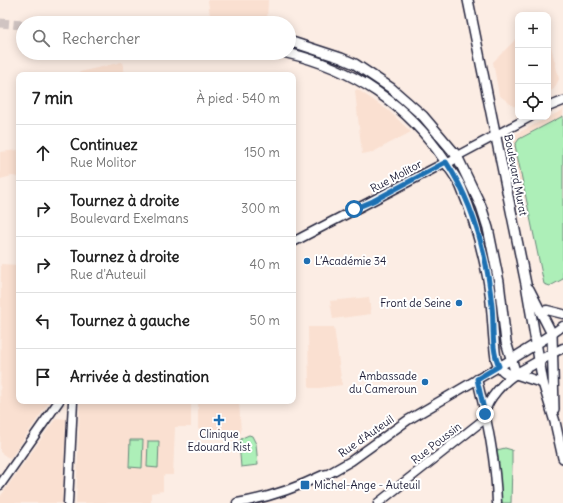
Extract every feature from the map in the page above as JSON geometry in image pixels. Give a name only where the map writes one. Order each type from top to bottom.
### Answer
[{"type":"main road","name":"Boulevard Murat","points":[[468,0],[526,284],[543,383],[555,422]]},
{"type":"main road","points":[[296,43],[341,58],[360,68],[391,88],[423,116],[457,156],[481,206],[488,228],[500,282],[507,346],[516,374]]},
{"type":"main road","points":[[296,56],[330,65],[380,93],[401,109],[416,124],[430,139],[446,162],[460,186],[471,211],[478,234],[488,274],[492,301],[496,355],[499,366],[507,374],[516,374],[540,366],[554,353]]},
{"type":"main road","name":"Boulevard Murat","points":[[526,284],[552,334],[554,353],[555,422]]},
{"type":"main road","points":[[512,358],[552,334]]},
{"type":"main road","points":[[540,366],[546,378],[547,384],[554,391]]},
{"type":"main road","points":[[516,374],[543,383]]},
{"type":"main road","points":[[555,422],[563,458]]},
{"type":"street","points":[[559,102],[563,95]]},
{"type":"street","name":"Rue Molitor","points":[[296,240],[446,162],[446,160],[454,155],[457,156],[525,120]]},
{"type":"street","points":[[541,311],[547,310],[563,314]]},
{"type":"street","points":[[552,334],[563,326]]},
{"type":"street","points":[[554,353],[563,348]]},
{"type":"street","name":"Rue d'Auteuil","points":[[238,503],[256,500],[296,488],[328,474],[351,461],[408,420],[512,358]]},
{"type":"street","name":"Rue Poussin","points":[[378,503],[482,421],[486,408],[494,396],[504,383],[516,374]]},
{"type":"street","points":[[479,378],[485,395],[489,398],[494,396]]},
{"type":"street","points":[[479,378],[494,460],[497,484],[497,503]]},
{"type":"street","points":[[0,485],[63,404]]},
{"type":"street","points":[[65,404],[68,503]]},
{"type":"shaded area","points":[[208,0],[268,0],[267,16],[210,16]]},
{"type":"shaded area","points":[[515,40],[515,106],[499,95],[493,62]]},
{"type":"shaded area","points":[[551,46],[559,79],[554,89],[551,90]]},
{"type":"shaded area","points":[[122,62],[124,72],[80,72]]},
{"type":"shaded area","points":[[357,89],[389,111],[411,132],[373,152],[362,154],[355,91]]},
{"type":"shaded area","points":[[563,110],[563,116],[519,139],[515,145],[527,197],[522,198],[511,139],[514,135],[543,120],[551,120],[551,116]]},
{"type":"shaded area","points":[[16,150],[16,177],[0,179],[0,152]]},
{"type":"shaded area","points":[[1,264],[16,265],[16,404],[48,404],[10,459],[0,452]]},
{"type":"shaded area","points":[[369,297],[371,314],[333,319],[330,301]]},
{"type":"shaded area","points":[[308,327],[334,327],[342,385],[309,388]]},
{"type":"shaded area","points":[[80,404],[191,404],[191,427],[175,427],[173,475],[163,476],[163,491],[151,493],[151,503],[76,503]]},
{"type":"shaded area","name":"Clinique Edouard Rist","points":[[198,404],[239,404],[241,433],[231,434],[231,430],[198,429]]},
{"type":"shaded area","points":[[56,418],[66,419],[62,503],[0,503],[0,497]]},
{"type":"green space","points":[[563,116],[563,279],[550,286],[544,284],[515,145],[519,139]]},
{"type":"green space","points":[[249,435],[252,436],[256,444],[258,465],[241,467],[239,443],[242,438]]},
{"type":"green space","points":[[130,440],[143,440],[142,468],[129,467]]},
{"type":"green space","points":[[148,441],[159,441],[158,468],[147,467]]},
{"type":"green space","points":[[505,448],[512,450],[511,503],[500,503],[497,450]]},
{"type":"tunnel","points":[[0,23],[16,24]]},
{"type":"place","name":"L’Académie 34","points":[[307,261]]},
{"type":"place","name":"Front de Seine","points":[[459,303]]},
{"type":"place","name":"Ambassade du Cameroun","points":[[425,382]]},
{"type":"place","name":"Clinique Edouard Rist","points":[[219,420]]},
{"type":"place","name":"Michel-Ange - Auteuil","points":[[305,485]]},
{"type":"route","points":[[354,209],[373,201],[446,162],[460,186],[471,211],[488,274],[496,354],[499,366],[477,379],[485,414]]}]
